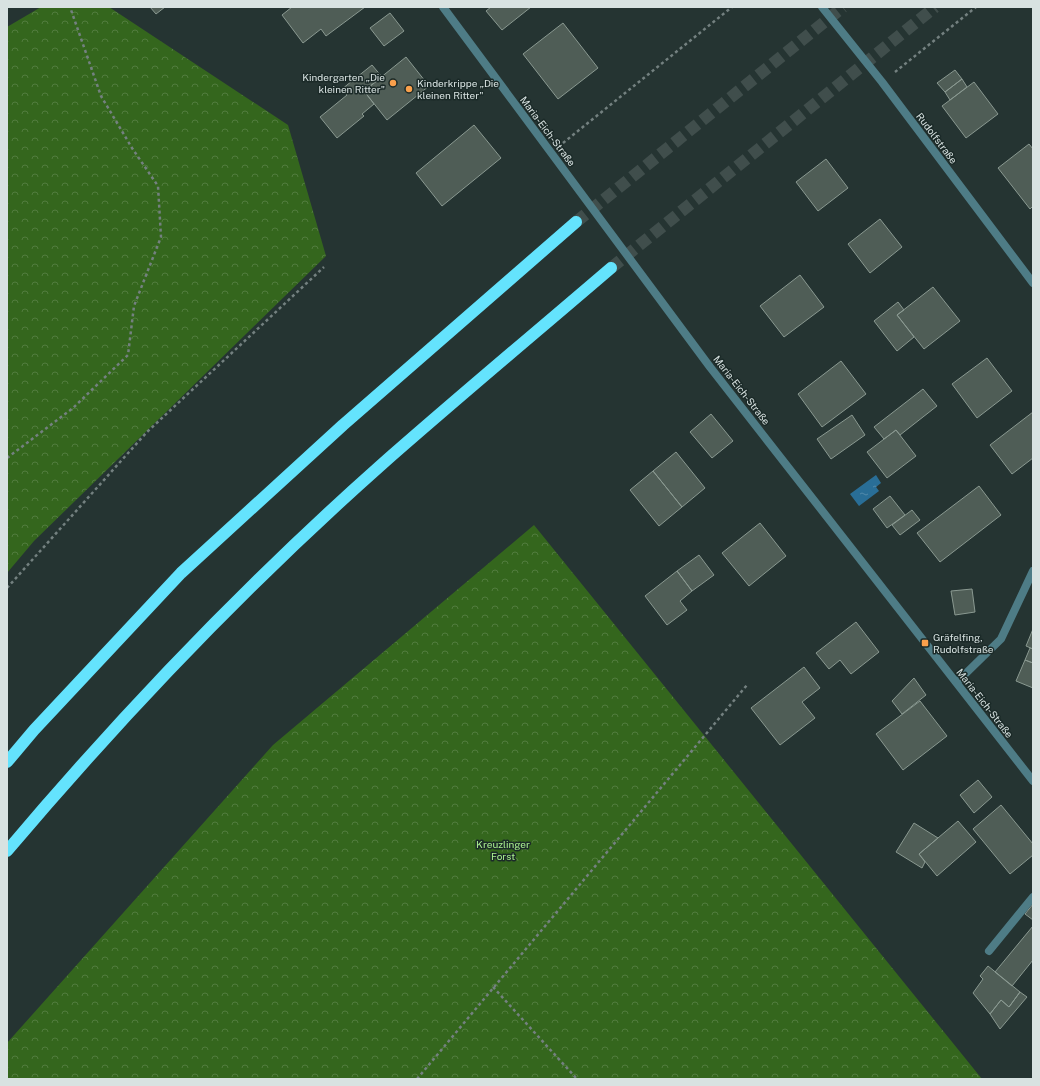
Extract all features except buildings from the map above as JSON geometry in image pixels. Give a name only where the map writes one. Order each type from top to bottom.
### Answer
[{"type":"highway","points":[[7,762],[34,730],[181,573],[343,425],[576,222]]},
{"type":"highway","points":[[7,851],[76,770],[221,616],[379,467],[611,268]]},
{"type":"street","name":"Maria-Eich-Straße","points":[[443,7],[710,366],[1033,781]]},
{"type":"street","name":"Rudolfstraße","points":[[822,7],[882,82],[1033,283]]},
{"type":"street","points":[[957,682],[1001,639],[1033,571]]},
{"type":"street","points":[[989,951],[1033,897]]},
{"type":"path","points":[[7,458],[73,408],[128,355],[134,306],[161,237],[158,186],[100,96],[70,7]]},
{"type":"path","points":[[552,152],[732,7]]},
{"type":"path","points":[[882,82],[976,7]]},
{"type":"path","points":[[7,588],[147,432],[324,267]]},
{"type":"path","points":[[417,1079],[747,685]]},
{"type":"path","points":[[493,987],[577,1079]]},
{"type":"green space","points":[[41,7],[109,7],[288,125],[326,256],[34,541],[7,573],[7,27]]},
{"type":"green space","name":"Kreuzlinger Forst","points":[[534,525],[982,1079],[7,1079],[7,1043],[273,745]]},
{"type":"water","points":[[876,475],[881,483],[876,487],[879,491],[859,506],[850,494]]},
{"type":"tunnel","points":[[576,222],[843,7]]},
{"type":"tunnel","points":[[611,268],[935,7]]},
{"type":"place","name":"Kindergarten „Die kleinen Ritter\"","points":[[393,83]]},
{"type":"place","name":"Kinderkrippe „Die kleinen Ritter\"","points":[[409,89]]},
{"type":"place","name":"Gräfelfing, Rudolfstraße","points":[[925,643]]}]
